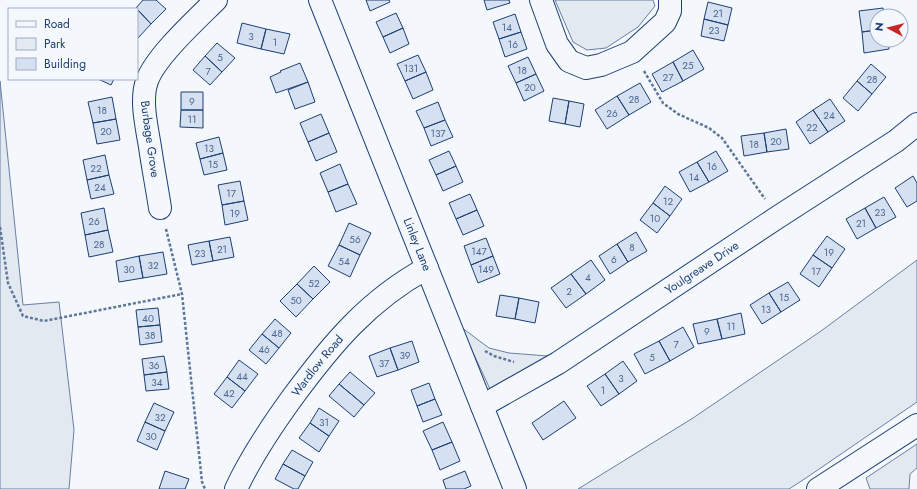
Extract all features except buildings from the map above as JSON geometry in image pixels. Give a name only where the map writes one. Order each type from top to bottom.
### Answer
[{"type":"street","name":"Burbage Grove","points":[[160,208],[145,118],[144,94],[146,81],[153,68],[216,0]]},
{"type":"street","name":"Linley Lane","points":[[320,0],[515,489]]},
{"type":"street","points":[[541,0],[557,44],[569,61],[586,68],[601,65],[632,52],[665,22],[670,10],[670,0]]},
{"type":"street","name":"Youlgreave Drive","points":[[482,406],[558,363],[778,217],[896,141],[917,124]]},
{"type":"street","name":"Wardlow Road","points":[[236,489],[244,472],[273,425],[305,380],[336,341],[370,307],[405,280],[427,268]]},
{"type":"street","points":[[827,486],[917,425]]},
{"type":"path","points":[[644,71],[663,103],[678,114],[709,128],[722,138],[778,217]]},
{"type":"path","points":[[160,208],[182,294],[202,482],[205,489]]},
{"type":"path","points":[[0,227],[8,283],[23,316],[44,321],[182,294]]},
{"type":"path","points":[[481,348],[494,356],[514,362]]},
{"type":"green space","points":[[555,0],[653,0],[655,6],[638,27],[606,48],[587,50],[573,42]]},
{"type":"green space","points":[[0,81],[23,305],[59,302],[74,430],[69,489],[0,489]]},
{"type":"green space","points":[[917,260],[917,402],[806,478],[789,489],[578,489],[693,418],[821,331]]},
{"type":"green space","points":[[461,327],[489,348],[509,353],[548,356],[490,389]]},
{"type":"green space","points":[[917,444],[917,468],[910,474],[909,489],[870,489],[866,478]]}]
